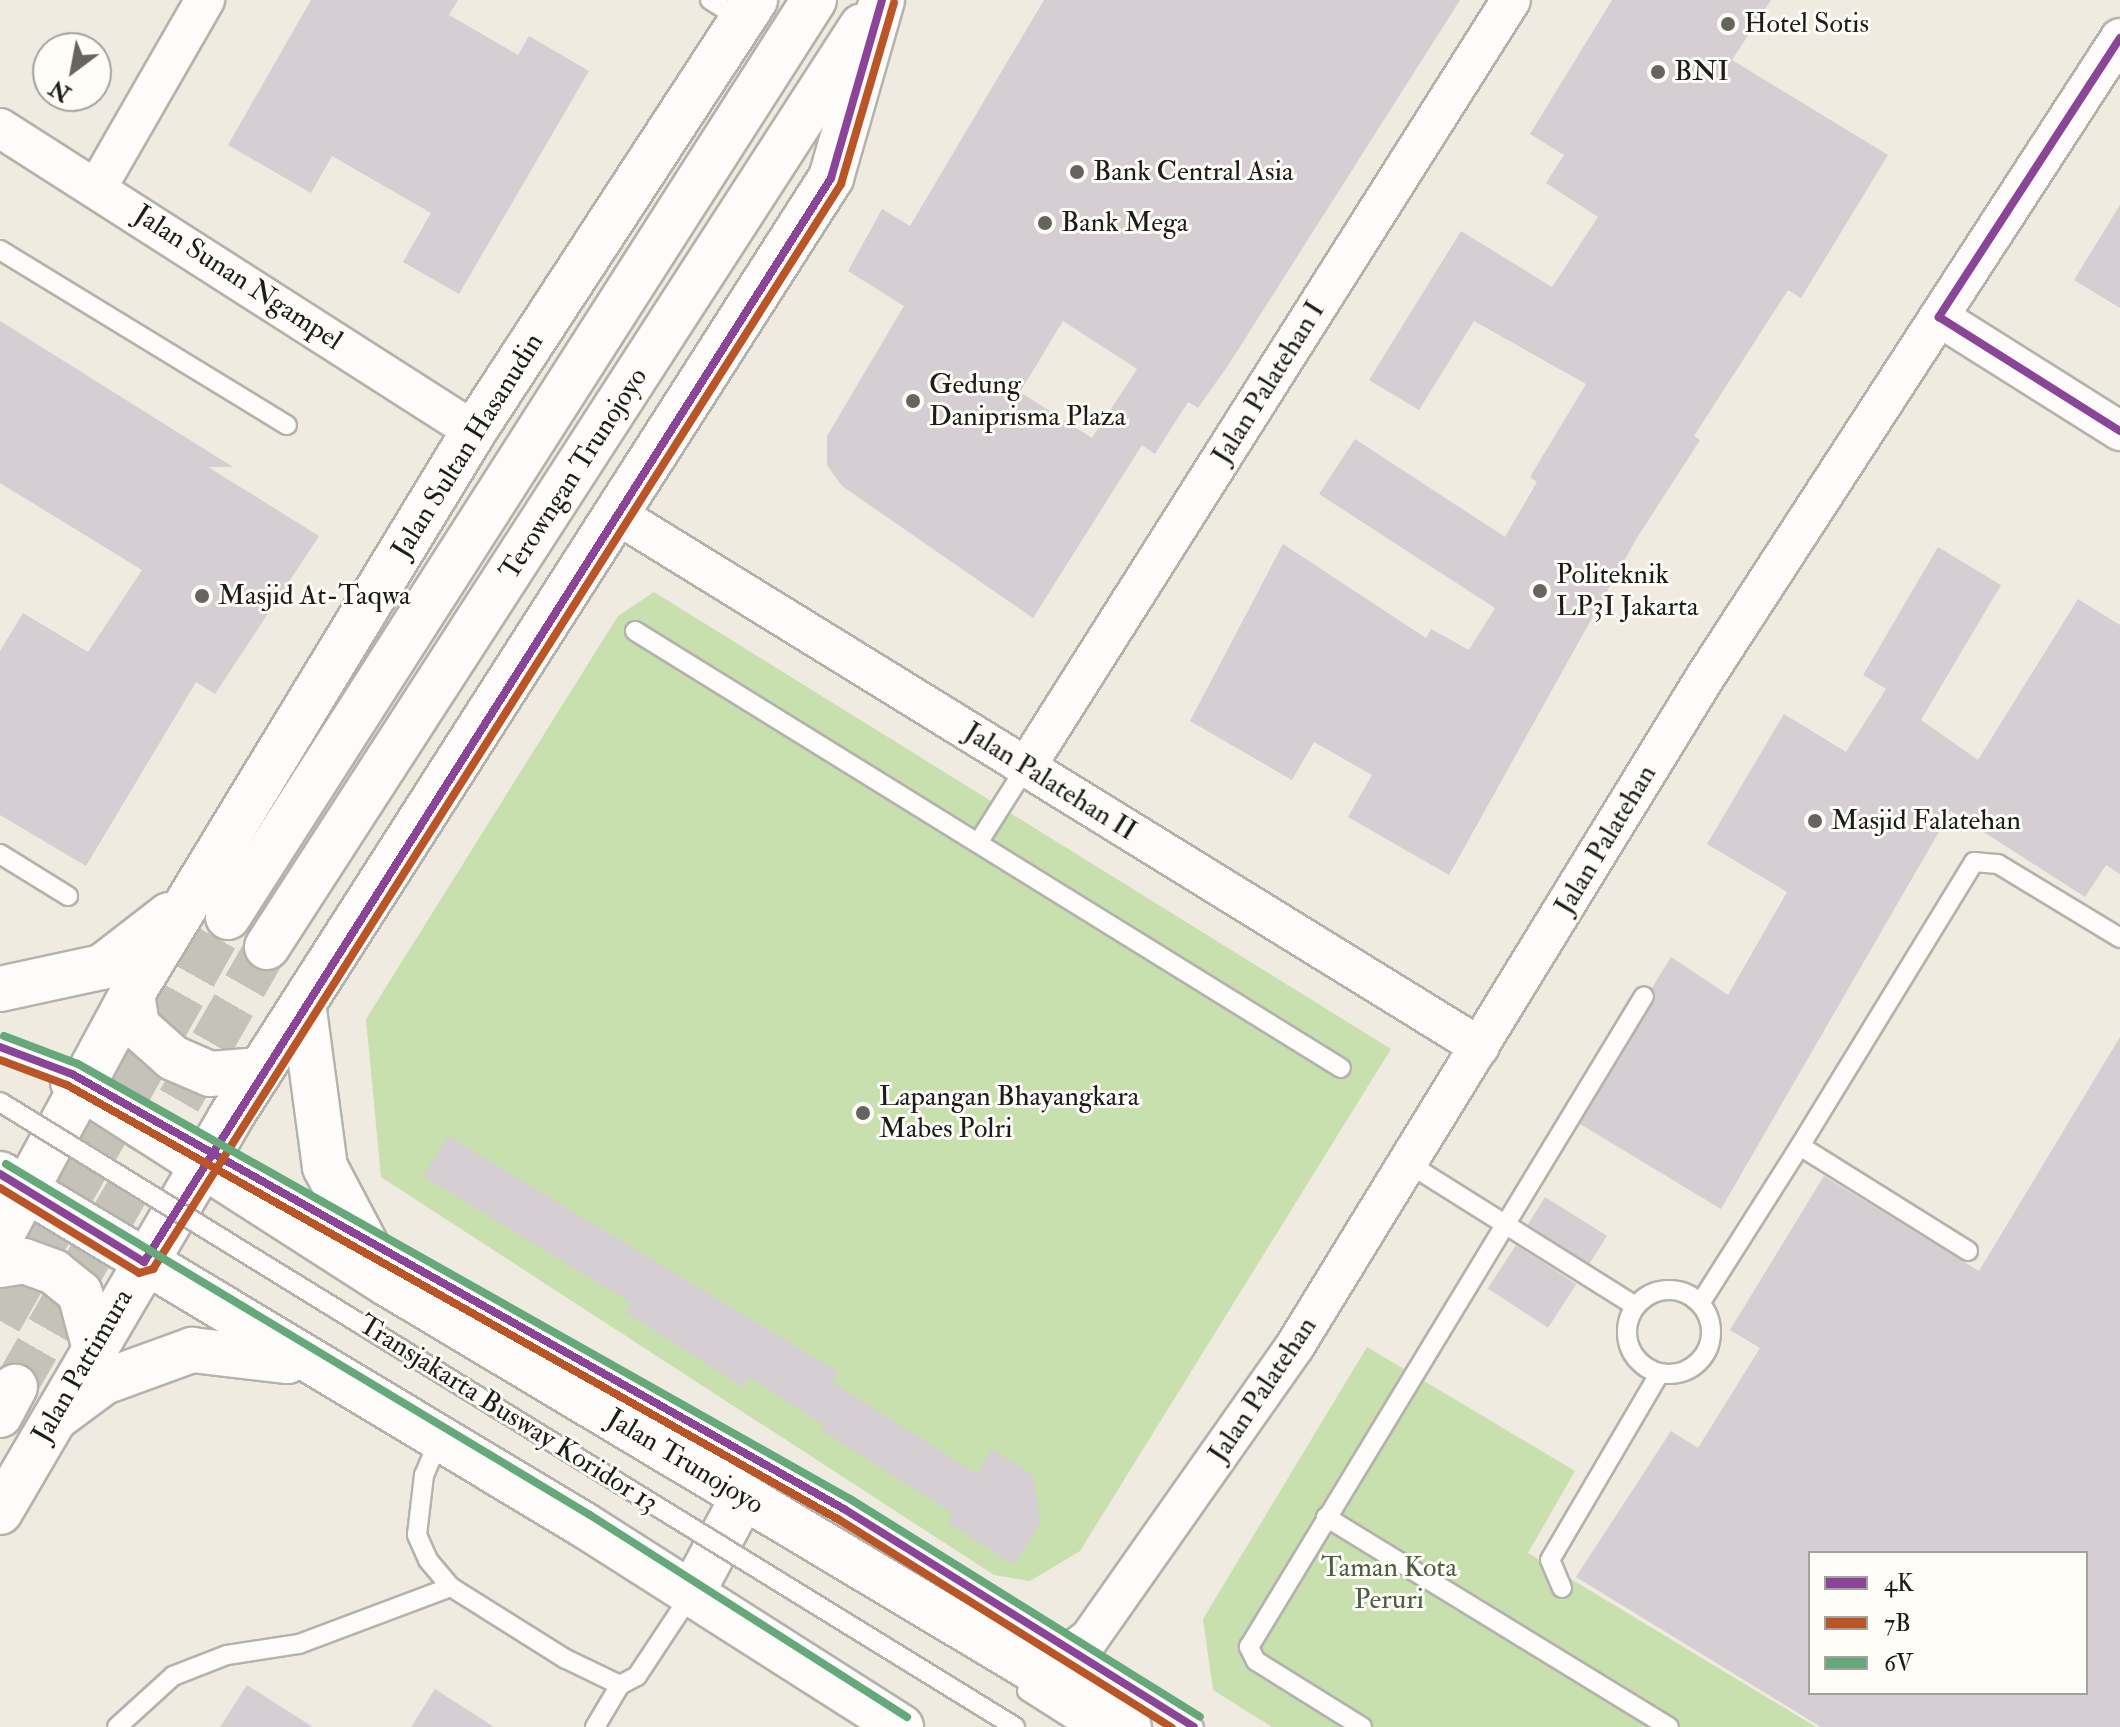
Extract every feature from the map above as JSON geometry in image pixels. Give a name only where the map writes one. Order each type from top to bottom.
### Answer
[{"type":"main road","name":"Terowngan Trunojoyo","points":[[211,906],[716,163],[814,0]]},
{"type":"main road","name":"Terowngan Trunojoyo","points":[[267,947],[880,0]]},
{"type":"main road","points":[[144,1262],[260,1070],[304,1010],[621,517],[831,178],[880,0]]},
{"type":"main road","points":[[716,163],[736,7]]},
{"type":"main road","name":"Jalan Sultan Hasanudin","points":[[13,1182],[82,1087],[132,994],[211,906],[474,431],[736,7]]},
{"type":"main road","points":[[0,989],[102,967],[211,906]]},
{"type":"main road","points":[[132,994],[137,1026],[173,1058],[210,1074],[260,1070]]},
{"type":"main road","points":[[304,1010],[325,1167],[388,1284]]},
{"type":"main road","name":"Jalan Trunojoyo","points":[[0,1044],[82,1087],[388,1284],[743,1497],[1030,1663],[1104,1721]]},
{"type":"main road","points":[[0,1238],[13,1182],[317,1367],[436,1448],[901,1727]]},
{"type":"main road","points":[[0,1265],[24,1261],[54,1272],[80,1293],[93,1342]]},
{"type":"main road","name":"Jalan Pattimura","points":[[0,1512],[93,1342],[144,1262]]},
{"type":"main road","points":[[46,1425],[104,1382],[192,1350],[242,1351],[317,1367]]},
{"type":"main road","points":[[687,1601],[743,1497]]},
{"type":"street","points":[[98,186],[205,0]]},
{"type":"street","name":"Jalan Palatehan I","points":[[1026,767],[1511,0]]},
{"type":"street","name":"Jalan Palatehan","points":[[1030,1663],[1062,1659],[1089,1639],[1295,1346],[1704,679],[2120,38]]},
{"type":"street","name":"Jalan Sunan Ngampel","points":[[0,128],[98,186],[474,431]]},
{"type":"street","points":[[1939,317],[2120,431]]},
{"type":"street","name":"Jalan Palatehan II","points":[[621,517],[1480,1047]]},
{"type":"street","points":[[1089,1639],[1104,1721]]},
{"type":"lane","points":[[0,250],[287,425]]},
{"type":"lane","points":[[635,631],[1341,1068]]},
{"type":"lane","points":[[978,843],[1026,767]]},
{"type":"lane","points":[[0,854],[68,896]]},
{"type":"lane","points":[[1701,1302],[1974,862],[1998,864],[2120,938]]},
{"type":"lane","points":[[1362,1727],[1256,1661],[1249,1647],[1644,996]]},
{"type":"lane","points":[[0,1044],[72,1074],[844,1509],[1194,1727]]},
{"type":"lane","name":"Transjakarta Busway Koridor 13","points":[[0,1102],[1015,1727]]},
{"type":"lane","points":[[1800,1146],[1968,1251]]},
{"type":"lane","points":[[1409,1164],[1634,1305]]},
{"type":"lane","points":[[1679,1289],[1701,1302],[1711,1343],[1681,1374],[1659,1374],[1635,1358],[1625,1332],[1634,1305],[1654,1291],[1679,1289]]},
{"type":"lane","points":[[1562,1588],[1550,1560],[1659,1374]]},
{"type":"lane","points":[[436,1448],[417,1535],[451,1587],[620,1685]]},
{"type":"lane","points":[[1326,1517],[1669,1727]]},
{"type":"lane","points":[[863,1567],[932,1631],[1104,1721]]},
{"type":"lane","points":[[117,1727],[173,1676],[227,1655],[299,1644],[451,1587]]},
{"type":"lane","points":[[595,1727],[620,1685],[637,1676],[687,1601],[866,1727]]},
{"type":"green space","name":"Lapangan Bhayangkara Mabes Polri","points":[[654,592],[1391,1049],[1080,1551],[1030,1581],[994,1575],[381,1177],[366,1019],[618,616]]},
{"type":"green space","name":"Taman Kota Peruri","points":[[1367,1347],[1575,1471],[1528,1553],[1816,1727],[1272,1727],[1213,1690],[1203,1619]]},
{"type":"building","points":[[311,0],[458,0],[449,15],[518,55],[529,36],[589,71],[459,294],[403,262],[431,213],[332,156],[311,193],[228,145]]},
{"type":"building","points":[[1044,0],[1460,0],[1229,364],[1198,408],[1188,402],[1155,454],[1142,445],[1033,618],[842,486],[827,465],[827,436],[904,306],[848,271],[882,209],[910,226]],"holes":[[[1063,321],[1137,369],[1092,438],[1020,392]]]},
{"type":"building","points":[[1612,0],[1771,0],[1732,60],[1888,155],[1801,298],[1788,290],[1694,436],[1700,440],[1635,541],[1449,875],[1348,817],[1372,775],[1314,742],[1292,780],[1190,721],[1283,544],[1426,638],[1431,629],[1469,650],[1495,608],[1319,494],[1355,439],[1505,537],[1537,482],[1530,477],[1586,384],[1474,321],[1419,410],[1369,380],[1461,231],[1552,287],[1598,217],[1546,183],[1564,155],[1530,134]]},
{"type":"building","points":[[2120,205],[2120,308],[2074,280]]},
{"type":"building","points":[[0,321],[233,467],[208,467],[319,536],[215,694],[196,682],[86,866],[0,815],[0,651],[23,613],[88,652],[142,570],[0,483]]},
{"type":"building","points":[[1938,547],[2001,585],[1921,720],[1978,760],[2078,599],[2120,625],[2120,874],[2106,865],[2085,897],[1951,811],[1721,1209],[1580,1124],[1654,1002],[1652,988],[1671,957],[1728,995],[1787,892],[1707,844],[1784,714],[1846,752],[1886,689],[1863,675]]},
{"type":"building","points":[[2120,1037],[2120,1727],[1821,1727],[1576,1577],[1671,1431],[1698,1448],[1760,1348],[1730,1330],[1824,1176],[1979,1271]]},
{"type":"building","points":[[448,1136],[838,1372],[832,1382],[977,1474],[992,1449],[1033,1475],[1041,1523],[1014,1565],[947,1522],[952,1513],[821,1430],[824,1425],[749,1377],[743,1387],[625,1312],[631,1303],[423,1176]]},
{"type":"building","points":[[1545,1197],[1607,1236],[1589,1264],[1528,1225]]},
{"type":"building","points":[[1516,1245],[1576,1284],[1548,1328],[1488,1289]]},
{"type":"building","points":[[247,1685],[313,1727],[220,1727]]},
{"type":"building","points":[[435,1689],[494,1727],[411,1727]]},
{"type":"tunnel","points":[[0,1321],[228,917]]},
{"type":"tunnel","points":[[15,1387],[267,947]]},
{"type":"transit line","name":"4K","points":[[0,1174],[144,1262],[831,178],[882,0]]},
{"type":"transit line","name":"7B","points":[[0,1188],[139,1273],[153,1269],[841,184],[894,3]]},
{"type":"transit line","name":"4K","points":[[2120,38],[1939,317],[2120,431]]},
{"type":"transit line","name":"6V","points":[[4,1036],[78,1064],[850,1499],[1200,1717]]},
{"type":"transit line","name":"4K","points":[[0,1047],[72,1074],[844,1509],[1194,1727]]},
{"type":"transit line","name":"7B","points":[[0,1060],[67,1085],[838,1519],[1171,1727]]},
{"type":"transit line","name":"6V","points":[[6,1164],[590,1515],[907,1717]]},
{"type":"place","name":"Hotel Sotis","points":[[1728,24]]},
{"type":"place","name":"BNI","points":[[1658,72]]},
{"type":"place","name":"Bank Central Asia","points":[[1077,172]]},
{"type":"place","name":"Bank Mega","points":[[1045,223]]},
{"type":"place","name":"Gedung Daniprisma Plaza","points":[[913,401]]},
{"type":"place","name":"Politeknik LP3I Jakarta","points":[[1540,591]]},
{"type":"place","name":"Masjid At-Taqwa","points":[[202,596]]},
{"type":"place","name":"Masjid Falatehan","points":[[1815,821]]},
{"type":"place","name":"Lapangan Bhayangkara Mabes Polri","points":[[863,1113]]}]
